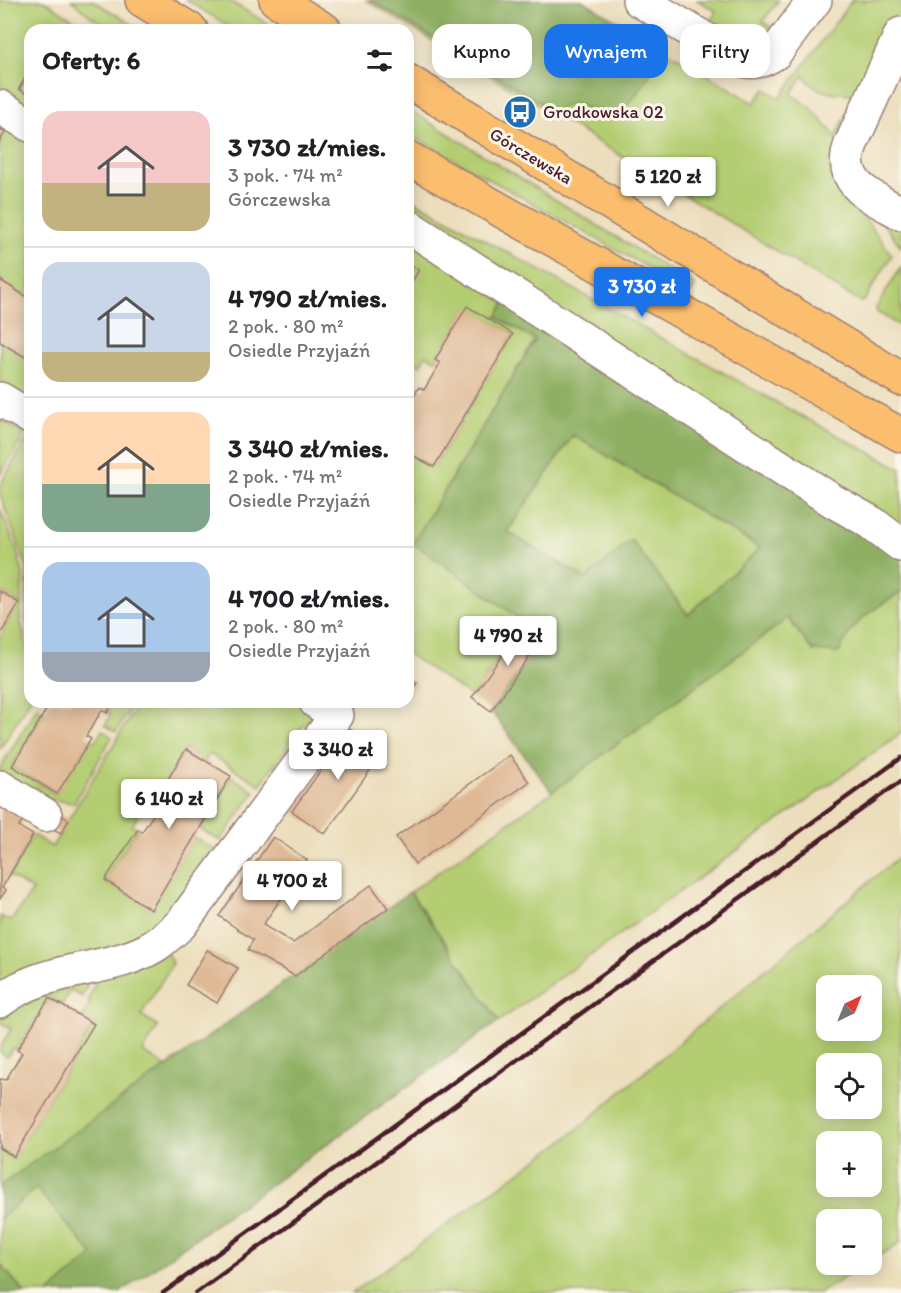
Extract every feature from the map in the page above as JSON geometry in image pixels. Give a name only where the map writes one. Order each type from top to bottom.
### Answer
[{"type":"main road","points":[[142,0],[181,24]]},
{"type":"main road","points":[[276,0],[315,24]]},
{"type":"main road","name":"Górczewska","points":[[414,85],[901,379]]},
{"type":"main road","points":[[414,161],[901,435]]},
{"type":"street","points":[[639,0],[739,59],[748,62],[767,58],[775,52],[815,0]]},
{"type":"street","points":[[901,34],[851,144],[846,167],[858,187],[901,213]]},
{"type":"street","points":[[0,107],[24,121]]},
{"type":"street","points":[[414,230],[832,501],[872,523],[901,545]]},
{"type":"street","points":[[0,399],[24,413]]},
{"type":"street","points":[[0,1001],[18,990],[52,976],[140,953],[155,946],[168,936],[181,924],[337,715],[326,708]]},
{"type":"street","points":[[0,787],[45,815]]},
{"type":"green space","points":[[0,0],[44,0],[81,24],[24,24],[24,80],[19,88],[24,92],[24,113],[0,99]]},
{"type":"green space","points":[[71,0],[92,0],[132,24],[104,24]]},
{"type":"green space","points":[[186,0],[228,0],[267,24],[225,24]]},
{"type":"green space","points":[[366,0],[371,0],[411,24],[405,24]]},
{"type":"green space","points":[[371,0],[582,0],[623,24],[544,24],[544,78],[647,78],[623,110],[606,120],[581,106],[569,105],[555,111],[500,78],[532,78],[532,24],[432,24],[432,37]]},
{"type":"green space","points":[[697,0],[779,0],[763,21],[767,24],[709,24],[716,11]]},
{"type":"green space","points":[[852,0],[901,0],[901,13],[895,21],[849,197],[892,255],[864,301],[860,302],[494,78],[500,78],[554,111],[569,105],[581,106],[606,120],[623,110],[646,78],[668,78],[668,51],[680,58],[680,78],[713,78],[754,103],[765,89],[780,98]],"holes":[[[804,75],[820,90],[855,94],[836,137],[811,108],[791,94]]]},
{"type":"green space","points":[[414,26],[432,37],[432,40],[414,29]]},
{"type":"green space","points":[[770,26],[778,32],[770,39]]},
{"type":"green space","points":[[414,113],[696,286],[692,292],[414,137]]},
{"type":"green space","points":[[0,116],[24,130],[24,295],[0,280],[0,141],[5,132],[0,129]]},
{"type":"green space","points":[[414,200],[901,469],[901,537],[414,223]]},
{"type":"green space","points":[[877,214],[901,227],[901,247]]},
{"type":"green space","points":[[414,244],[505,303],[497,317],[535,339],[414,541],[414,456],[434,467],[513,334],[467,307],[435,360],[426,355],[420,365],[414,362],[414,277],[418,270],[414,268]]},
{"type":"green space","points":[[901,267],[901,327],[877,312],[876,308]]},
{"type":"green space","points":[[505,303],[901,556],[901,592],[864,617],[850,632],[839,653],[813,651],[788,618],[552,792],[491,711],[544,636],[414,544],[535,340],[497,317]],"holes":[[[573,435],[760,548],[688,615],[631,540],[586,579],[507,532]]]},
{"type":"green space","points":[[0,342],[24,356],[24,405],[0,391]]},
{"type":"green space","points":[[414,383],[419,387],[414,395]]},
{"type":"green space","points":[[0,419],[24,433],[24,436],[0,475]]},
{"type":"green space","points":[[573,435],[760,548],[688,615],[631,540],[586,579],[507,532]]},
{"type":"green space","points":[[24,444],[24,559],[0,495],[0,485]]},
{"type":"green space","points":[[0,509],[17,550],[23,574],[20,620],[24,635],[25,708],[0,749],[0,635],[19,603],[0,591]]},
{"type":"green space","points":[[414,544],[526,623],[472,697],[414,658]]},
{"type":"green space","points":[[901,592],[901,733],[499,1021],[410,892],[552,792],[788,618],[813,651],[845,640],[854,625],[866,614]]},
{"type":"green space","points":[[36,708],[45,713],[12,766],[56,794],[91,739],[95,742],[102,730],[112,737],[74,803],[31,797],[0,777],[0,768]]},
{"type":"green space","points":[[110,708],[130,708],[116,732],[105,725],[111,715],[107,713]]},
{"type":"green space","points":[[135,708],[308,708],[315,716],[303,725],[260,785],[210,754],[205,761],[186,749],[154,802],[149,799],[132,825],[138,829],[105,880],[151,909],[194,837],[215,850],[162,922],[135,941],[0,987],[0,916],[11,921],[33,890],[9,876],[33,835],[52,847]]},
{"type":"green space","points":[[231,776],[255,792],[220,841],[200,829]]},
{"type":"green space","points":[[901,855],[901,1242],[882,1254],[882,1209],[816,1209],[816,1275],[849,1275],[819,1293],[352,1293],[568,1137]]},
{"type":"green space","points":[[410,892],[499,1021],[119,1293],[49,1293],[93,1255],[36,1188],[0,1219],[0,1186]]},
{"type":"green space","points":[[167,953],[172,962],[171,966],[141,1015],[158,1026],[143,1052],[167,1067],[0,1186],[0,1148],[14,1156],[94,1025],[82,1017],[90,1003],[88,1001],[94,986],[92,973]]},
{"type":"green space","points":[[89,981],[82,997],[71,990],[62,1005],[49,998],[17,1050],[13,1048],[7,1057],[0,1052],[11,1029],[0,1022],[2,1009]]},
{"type":"green space","points":[[36,1188],[94,1255],[49,1293],[25,1293],[0,1264],[0,1219]]},
{"type":"green space","points":[[0,1264],[25,1293],[0,1293]]},
{"type":"building","points":[[24,80],[24,92],[19,89]]},
{"type":"building","points":[[0,129],[5,132],[0,141]]},
{"type":"building","points":[[414,267],[419,270],[414,278]]},
{"type":"building","points":[[0,280],[24,295],[24,356],[0,342]]},
{"type":"building","points":[[467,306],[513,334],[434,467],[414,456],[414,395],[419,387],[424,390],[440,363],[435,360]]},
{"type":"building","points":[[0,591],[19,603],[0,635]]},
{"type":"building","points":[[526,623],[544,636],[491,711],[472,697]]},
{"type":"building","points":[[47,708],[110,708],[107,713],[102,710],[86,736],[91,739],[57,794],[12,766]]},
{"type":"building","points":[[350,729],[383,752],[325,834],[292,811]]},
{"type":"building","points":[[186,749],[231,776],[151,910],[105,880],[138,829],[142,832],[159,806],[154,802]]},
{"type":"building","points":[[510,755],[529,782],[415,864],[396,837]]},
{"type":"building","points":[[0,805],[23,819],[19,827],[33,835],[2,888],[6,890],[0,899]]},
{"type":"building","points":[[59,814],[69,820],[61,833],[51,828]]},
{"type":"building","points":[[273,837],[307,860],[263,925],[293,943],[371,885],[388,908],[295,976],[248,950],[253,940],[219,916]]},
{"type":"building","points":[[207,950],[238,968],[217,1003],[186,985]]},
{"type":"building","points":[[49,998],[94,1024],[14,1157],[0,1148],[0,1079],[6,1080],[22,1053],[17,1050]]},
{"type":"railway","points":[[163,1293],[901,758]]},
{"type":"railway","points":[[196,1293],[901,781]]},
{"type":"place","name":"Grodkowska 02","points":[[520,112]]}]
